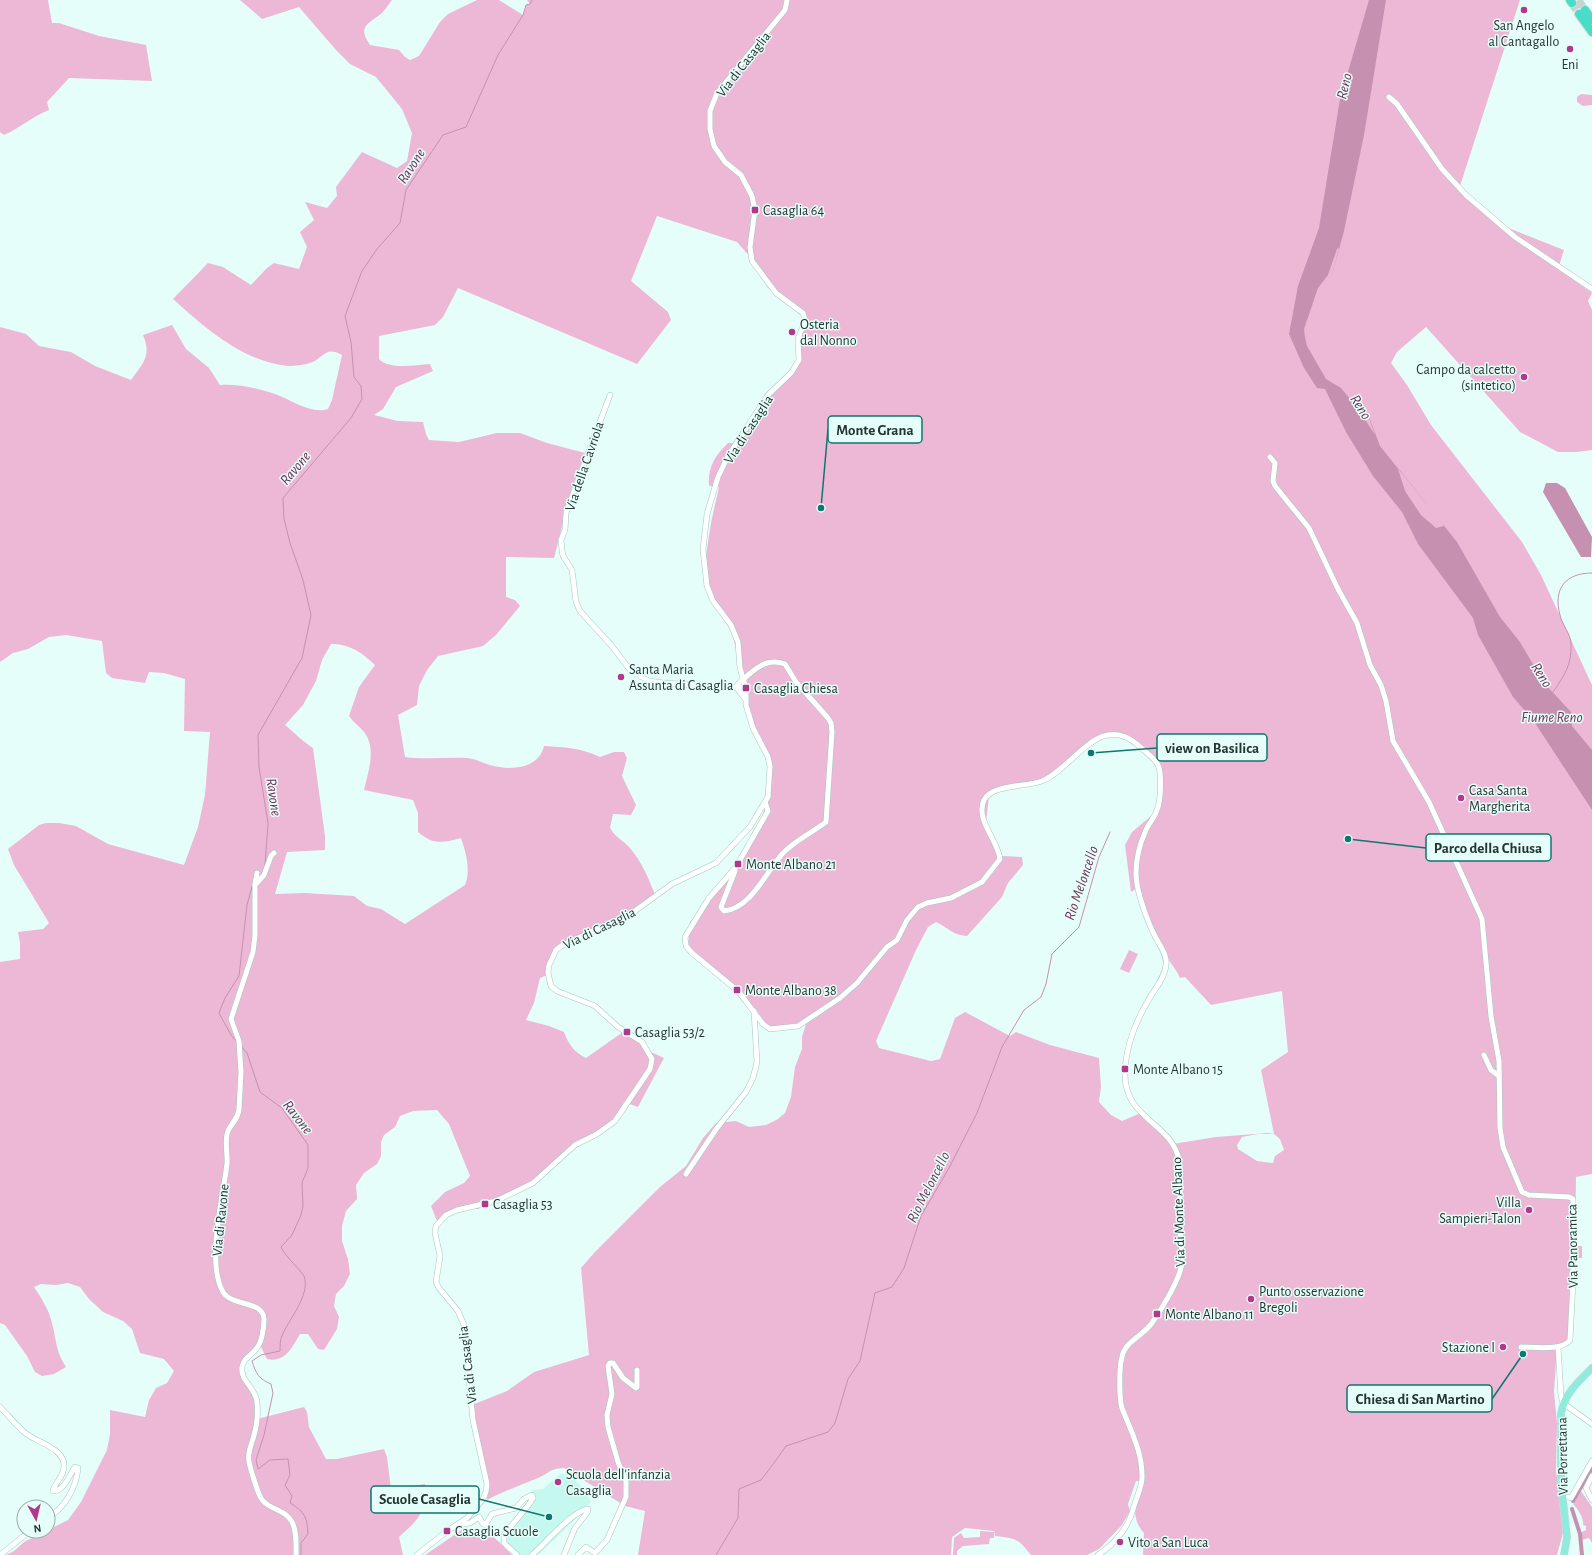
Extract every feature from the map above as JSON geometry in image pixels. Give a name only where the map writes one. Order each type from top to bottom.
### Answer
[{"type":"highway","points":[[1592,20],[1582,12],[1592,32]]},
{"type":"main road","name":"Via Porrettana","points":[[1564,1555],[1567,1537],[1561,1482],[1560,1419],[1563,1403],[1572,1388],[1592,1368]]},
{"type":"street","points":[[787,2],[793,0]]},
{"type":"street","name":"Via di Casaglia","points":[[417,1555],[447,1531],[467,1518],[483,1499],[487,1484],[473,1420],[464,1325],[458,1311],[439,1288],[436,1282],[440,1256],[435,1233],[436,1226],[446,1215],[457,1210],[496,1201],[533,1183],[575,1145],[597,1134],[615,1121],[650,1069],[652,1059],[642,1042],[618,1027],[594,1006],[557,991],[551,986],[548,973],[552,957],[561,946],[632,913],[672,884],[716,863],[750,827],[768,797],[770,766],[768,757],[753,728],[746,700],[746,688],[740,668],[738,642],[731,625],[713,601],[707,586],[703,550],[707,514],[718,477],[728,456],[768,394],[791,373],[799,360],[798,339],[805,320],[803,313],[776,293],[752,262],[750,247],[755,210],[752,196],[741,175],[725,162],[714,146],[710,129],[710,111],[718,93],[774,26],[785,10],[787,2]]},
{"type":"street","points":[[1389,97],[1397,104],[1442,169],[1462,192],[1515,237],[1592,289]]},
{"type":"street","name":"Via della Cavriola","points":[[610,395],[566,513],[565,530],[561,540],[563,556],[572,570],[578,607],[636,676],[649,681],[663,683],[746,688]]},
{"type":"street","name":"Via Panoramica","points":[[1270,457],[1275,463],[1273,481],[1275,486],[1309,528],[1338,589],[1357,622],[1370,665],[1381,685],[1386,701],[1393,741],[1429,802],[1482,919],[1491,1016],[1495,1034],[1499,1076],[1500,1128],[1503,1147],[1522,1192],[1529,1195],[1569,1197],[1573,1199],[1571,1338],[1566,1344],[1558,1347]]},
{"type":"street","name":"Via di Monte Albano","points":[[743,679],[765,662],[771,661],[785,664],[796,682],[817,703],[830,721],[832,732],[828,813],[826,822],[784,852],[752,895],[731,910],[724,911],[720,907],[736,867],[768,811],[765,802]]},
{"type":"street","points":[[743,679],[739,681],[736,687],[746,700]]},
{"type":"street","name":"Via di Monte Albano","points":[[736,867],[709,898],[685,937],[686,946],[692,953],[739,992],[763,1024],[770,1029],[798,1026],[840,998],[857,983],[882,952],[896,940],[907,920],[918,907],[927,903],[951,898],[965,892],[982,882],[997,866],[1000,859],[999,853],[987,828],[983,814],[983,804],[988,794],[1004,788],[1035,784],[1047,780],[1098,738],[1108,734],[1118,734],[1128,737],[1146,752],[1159,768],[1160,800],[1158,810],[1143,838],[1136,877],[1149,924],[1167,961],[1165,973],[1144,1008],[1129,1044],[1125,1075],[1129,1098],[1137,1108],[1168,1138],[1176,1150],[1179,1161],[1182,1264],[1175,1283],[1153,1321],[1149,1327],[1126,1347],[1123,1353],[1121,1361],[1120,1400],[1135,1437],[1142,1482],[1131,1521],[1116,1540],[1098,1555]]},
{"type":"street","points":[[255,885],[264,874],[271,856],[274,854]]},
{"type":"street","name":"Via di Ravone","points":[[257,873],[255,885],[255,935],[253,952],[231,1019],[239,1041],[241,1072],[239,1110],[238,1115],[228,1130],[227,1135],[227,1162],[219,1205],[216,1268],[224,1293],[228,1298],[260,1310],[264,1317],[262,1337],[258,1348],[247,1357],[242,1368],[245,1380],[254,1391],[257,1400],[254,1434],[249,1451],[249,1461],[260,1496],[266,1504],[286,1514],[292,1522],[295,1529],[296,1555]]},
{"type":"street","points":[[686,1174],[717,1128],[746,1092],[753,1078],[757,1062],[753,1010]]},
{"type":"street","points":[[1484,1055],[1491,1070],[1499,1076]]},
{"type":"street","points":[[1522,1347],[1558,1347],[1559,1383],[1563,1403],[1592,1424]]},
{"type":"street","points":[[578,1555],[586,1547],[596,1553],[599,1551],[607,1540],[626,1497],[626,1481],[618,1462],[608,1427],[607,1415],[612,1394],[608,1366],[610,1363],[613,1363],[623,1378],[632,1387],[636,1388],[637,1370]]},
{"type":"street","points":[[0,1407],[24,1433],[52,1448],[62,1457],[64,1464],[63,1474],[54,1491],[59,1490],[64,1485],[77,1466],[78,1468],[66,1503],[56,1513]]},
{"type":"street","points":[[1568,1497],[1571,1498],[1592,1461]]},
{"type":"street","points":[[1592,1476],[1586,1488],[1592,1500]]},
{"type":"street","name":"Via di Casaglia","points":[[457,1525],[470,1523],[479,1517],[485,1525],[492,1514],[516,1508],[524,1499],[532,1495],[533,1498],[530,1503],[504,1535],[504,1543],[517,1555]]},
{"type":"street","points":[[532,1555],[577,1513],[588,1509],[587,1513],[575,1528],[564,1555]]},
{"type":"street","points":[[0,1555],[20,1539]]},
{"type":"shaded area","points":[[0,0],[48,0],[52,23],[59,23],[99,36],[146,45],[152,81],[69,78],[47,102],[49,110],[37,115],[4,135],[0,132]]},
{"type":"shaded area","points":[[240,0],[392,0],[382,13],[366,26],[364,29],[364,34],[370,45],[399,50],[410,60],[419,56],[440,22],[448,14],[477,0],[499,0],[523,15],[526,5],[530,4],[527,0],[1520,0],[1459,189],[1506,227],[1564,250],[1558,269],[1592,293],[1588,301],[1592,310],[1592,450],[1558,452],[1520,432],[1426,327],[1397,352],[1391,363],[1407,385],[1431,425],[1522,542],[1541,575],[1592,685],[1592,1174],[1576,1177],[1575,1246],[1582,1246],[1582,1258],[1575,1258],[1569,1341],[1557,1346],[1554,1392],[1557,1423],[1556,1472],[1562,1504],[1563,1533],[1557,1555],[1143,1555],[1144,1533],[1139,1527],[1135,1515],[1136,1502],[1141,1481],[1136,1481],[1128,1504],[1130,1511],[1122,1525],[1099,1549],[1087,1555],[1031,1555],[1020,1542],[1013,1539],[995,1536],[994,1531],[965,1528],[952,1537],[951,1555],[638,1555],[645,1511],[625,1506],[564,1468],[552,1470],[538,1478],[487,1500],[488,1485],[472,1405],[507,1391],[534,1372],[589,1355],[581,1268],[660,1187],[686,1166],[703,1138],[716,1123],[736,1121],[749,1127],[766,1125],[778,1119],[785,1113],[791,1097],[795,1067],[802,1049],[802,1037],[806,1024],[774,1030],[756,1016],[723,980],[688,947],[690,922],[722,885],[755,836],[767,803],[769,754],[756,739],[732,632],[708,597],[705,562],[711,523],[719,487],[715,489],[709,485],[710,472],[713,462],[719,452],[728,443],[739,443],[752,417],[797,365],[796,349],[807,318],[768,288],[751,258],[737,242],[657,216],[631,281],[668,312],[671,320],[637,364],[458,288],[443,317],[435,325],[379,336],[379,359],[390,365],[396,366],[430,364],[433,371],[396,387],[383,409],[374,415],[398,421],[423,422],[429,440],[459,442],[497,433],[520,433],[547,443],[585,453],[572,488],[554,558],[506,557],[506,597],[515,600],[520,606],[496,635],[483,646],[438,656],[427,670],[419,686],[417,705],[398,715],[405,757],[467,758],[498,767],[515,768],[530,764],[536,760],[541,754],[544,746],[580,750],[600,757],[614,752],[624,752],[627,758],[622,776],[636,805],[631,815],[613,814],[610,828],[615,835],[630,848],[642,865],[656,897],[614,925],[557,950],[552,960],[549,974],[540,978],[534,1003],[526,1020],[549,1026],[564,1032],[572,1048],[586,1058],[623,1032],[643,1042],[651,1052],[664,1058],[638,1107],[624,1102],[611,1124],[591,1135],[540,1175],[523,1186],[478,1209],[466,1208],[448,1214],[437,1221],[431,1206],[445,1192],[464,1183],[470,1176],[449,1124],[437,1110],[413,1111],[400,1116],[395,1127],[384,1135],[381,1142],[381,1156],[377,1164],[364,1173],[356,1185],[357,1199],[346,1211],[342,1226],[342,1241],[348,1259],[350,1274],[344,1286],[336,1294],[334,1306],[339,1317],[337,1329],[324,1350],[318,1349],[308,1334],[300,1334],[288,1353],[279,1359],[267,1359],[261,1347],[244,1360],[241,1368],[256,1398],[257,1419],[304,1407],[307,1412],[309,1427],[326,1459],[337,1459],[384,1449],[387,1457],[391,1489],[425,1484],[423,1509],[417,1520],[399,1537],[403,1555],[6,1555],[30,1539],[56,1539],[56,1526],[68,1520],[81,1502],[107,1450],[110,1434],[110,1410],[145,1417],[149,1400],[156,1388],[167,1383],[174,1371],[164,1359],[140,1353],[132,1329],[123,1321],[103,1312],[89,1299],[80,1287],[68,1283],[56,1285],[41,1284],[34,1287],[49,1314],[58,1350],[66,1367],[54,1374],[42,1376],[35,1372],[27,1356],[5,1325],[0,1323],[0,962],[20,959],[18,932],[43,929],[49,923],[14,865],[8,849],[39,825],[46,823],[59,823],[76,826],[108,844],[184,865],[198,827],[205,795],[210,732],[184,731],[185,679],[164,673],[149,672],[145,683],[112,678],[106,673],[102,641],[66,635],[49,637],[28,649],[13,653],[0,662],[0,327],[26,334],[39,346],[71,352],[95,366],[131,380],[145,359],[147,348],[143,335],[172,325],[186,349],[209,368],[220,385],[255,388],[281,396],[301,406],[315,410],[328,409],[332,400],[342,355],[332,351],[308,364],[288,366],[256,358],[226,342],[198,321],[173,299],[208,263],[223,267],[251,285],[267,268],[274,263],[299,269],[307,247],[300,232],[314,220],[305,202],[327,208],[337,196],[336,187],[362,152],[397,168],[407,161],[412,133],[402,109],[376,77],[350,64],[299,7],[262,19]],"holes":[[[331,644],[337,644],[355,650],[375,665],[359,687],[349,716],[364,732],[370,746],[370,761],[364,790],[413,800],[418,813],[418,832],[423,836],[438,842],[461,838],[465,849],[468,868],[465,885],[405,924],[381,909],[367,906],[354,896],[305,893],[275,894],[287,852],[325,850],[325,836],[313,748],[285,725],[303,705],[316,681],[322,660]],[[1104,734],[1120,734],[1142,748],[1159,769],[1157,811],[1132,832],[1125,845],[1131,892],[1139,887],[1154,932],[1162,949],[1180,978],[1185,977],[1211,1005],[1282,991],[1288,1052],[1261,1070],[1274,1134],[1268,1133],[1216,1137],[1173,1144],[1141,1113],[1122,1121],[1111,1115],[1099,1102],[1101,1087],[1099,1058],[1050,1045],[1016,1032],[1010,1036],[965,1012],[955,1018],[940,1059],[931,1061],[879,1048],[876,1041],[916,950],[928,927],[936,922],[954,933],[967,936],[1002,897],[1008,883],[1023,865],[1022,857],[1001,856],[985,830],[989,797],[1011,786],[1046,782]],[[1258,1134],[1274,1134],[1280,1139],[1284,1150],[1275,1156],[1273,1163],[1257,1161],[1238,1149],[1237,1145],[1242,1137]]]},
{"type":"shaded area","points":[[1581,94],[1592,95],[1592,105],[1583,106],[1577,102],[1577,97]]},
{"type":"shaded area","points":[[1129,950],[1138,954],[1129,973],[1120,969]]},
{"type":"shaded area","points":[[560,1474],[569,1474],[586,1492],[591,1502],[583,1512],[538,1555],[512,1555],[499,1542],[530,1507],[534,1500],[532,1490],[543,1489]]},
{"type":"shaded area","points":[[1581,1491],[1592,1507],[1592,1543],[1589,1538],[1582,1540],[1580,1533],[1586,1530],[1586,1526],[1583,1525],[1583,1519],[1573,1504]]},
{"type":"shaded area","points":[[463,1529],[480,1530],[486,1532],[496,1539],[512,1555],[425,1555]]},
{"type":"shaded area","points":[[980,1531],[994,1532],[994,1538],[990,1538],[989,1544],[963,1546],[957,1551],[957,1555],[953,1555],[954,1538],[961,1533],[964,1538],[980,1537]]},
{"type":"water","name":"Fiume Reno","points":[[1369,0],[1386,0],[1364,135],[1344,231],[1329,286],[1339,248],[1337,249],[1328,275],[1318,288],[1304,329],[1307,346],[1326,379],[1341,388],[1359,410],[1375,435],[1361,396],[1380,446],[1398,469],[1405,491],[1421,515],[1436,528],[1444,526],[1434,513],[1457,542],[1500,617],[1520,642],[1544,683],[1571,712],[1572,726],[1592,750],[1592,810],[1533,720],[1513,697],[1478,635],[1473,618],[1418,544],[1402,512],[1373,476],[1346,432],[1325,389],[1317,388],[1304,368],[1289,334],[1298,286],[1319,228],[1340,99]]},
{"type":"water","points":[[1546,483],[1557,483],[1565,488],[1592,537],[1591,557],[1581,557],[1543,492]]},
{"type":"waterway","name":"Ravone","points":[[265,865],[268,823],[259,767],[258,735],[302,658],[311,615],[303,580],[290,543],[284,519],[283,498],[351,418],[362,399],[361,386],[354,377],[351,342],[345,316],[362,271],[377,249],[400,223],[406,190],[443,135],[466,127],[498,55],[523,15],[526,5],[530,4],[532,0]]},
{"type":"waterway","name":"Reno","points":[[1553,692],[1561,681],[1569,664],[1571,651],[1571,640],[1561,619],[1558,606],[1560,590],[1568,579],[1575,576],[1592,573]]},
{"type":"waterway","name":"Rio Meloncello","points":[[716,1555],[738,1518],[739,1489],[761,1480],[786,1446],[828,1432],[835,1423],[848,1379],[860,1361],[875,1293],[892,1287],[904,1268],[921,1216],[949,1168],[977,1113],[1002,1047],[1024,1010],[1041,997],[1046,984],[1052,954],[1079,927],[1099,857],[1110,832]]},
{"type":"waterway","name":"Ravone","points":[[236,1041],[219,1013],[225,998],[239,976],[247,905],[253,883]]},
{"type":"waterway","name":"Ravone","points":[[241,1046],[247,1053],[260,1092],[282,1108],[308,1145],[308,1168],[302,1183],[303,1206],[301,1215],[292,1235],[281,1247],[304,1276],[305,1283],[302,1299],[282,1336],[280,1341],[280,1351],[261,1355],[252,1361],[258,1376],[271,1384],[273,1393],[264,1435],[256,1460],[258,1469],[270,1460],[288,1459],[290,1475],[285,1485],[292,1496],[290,1503],[302,1512],[306,1519],[308,1528],[308,1534],[301,1543],[301,1555]]},
{"type":"waterway","points":[[1573,1501],[1592,1468]]},
{"type":"waterway","points":[[1572,1509],[1580,1534],[1582,1555]]},
{"type":"tunnel","points":[[1578,0],[1585,10]]},
{"type":"tunnel","points":[[1572,3],[1579,14]]},
{"type":"place","name":"San Angelo al Cantagallo","points":[[1524,10]]},
{"type":"place","name":"Eni","points":[[1570,49]]},
{"type":"place","name":"Casaglia 64","points":[[755,210]]},
{"type":"place","name":"Osteria dal Nonno","points":[[792,332]]},
{"type":"place","name":"Campo da calcetto (sintetico)","points":[[1524,377]]},
{"type":"place","name":"Monte Grana","points":[[821,508]]},
{"type":"place","name":"Santa Maria Assunta di Casaglia","points":[[621,677]]},
{"type":"place","name":"Casaglia Chiesa","points":[[746,688]]},
{"type":"place","name":"view on Basilica","points":[[1091,753]]},
{"type":"place","name":"Casa Santa Margherita","points":[[1461,798]]},
{"type":"place","name":"Parco della Chiusa","points":[[1348,839]]},
{"type":"place","name":"Monte Albano 21","points":[[738,864]]},
{"type":"place","name":"Monte Albano 38","points":[[737,990]]},
{"type":"place","name":"Casaglia 53/2","points":[[627,1032]]},
{"type":"place","name":"Monte Albano 15","points":[[1125,1069]]},
{"type":"place","name":"Casaglia 53","points":[[485,1204]]},
{"type":"place","name":"Villa Sampieri-Talon","points":[[1529,1210]]},
{"type":"place","name":"Punto osservazione Bregoli","points":[[1251,1299]]},
{"type":"place","name":"Monte Albano 11","points":[[1157,1314]]},
{"type":"place","name":"Stazione I","points":[[1503,1347]]},
{"type":"place","name":"Chiesa di San Martino","points":[[1523,1354]]},
{"type":"place","name":"Scuola dell'infanzia Casaglia","points":[[558,1482]]},
{"type":"place","name":"Scuole Casaglia","points":[[549,1517]]},
{"type":"place","name":"Casaglia Scuole","points":[[447,1531]]},
{"type":"place","name":"Vito a San Luca","points":[[1120,1542]]}]
